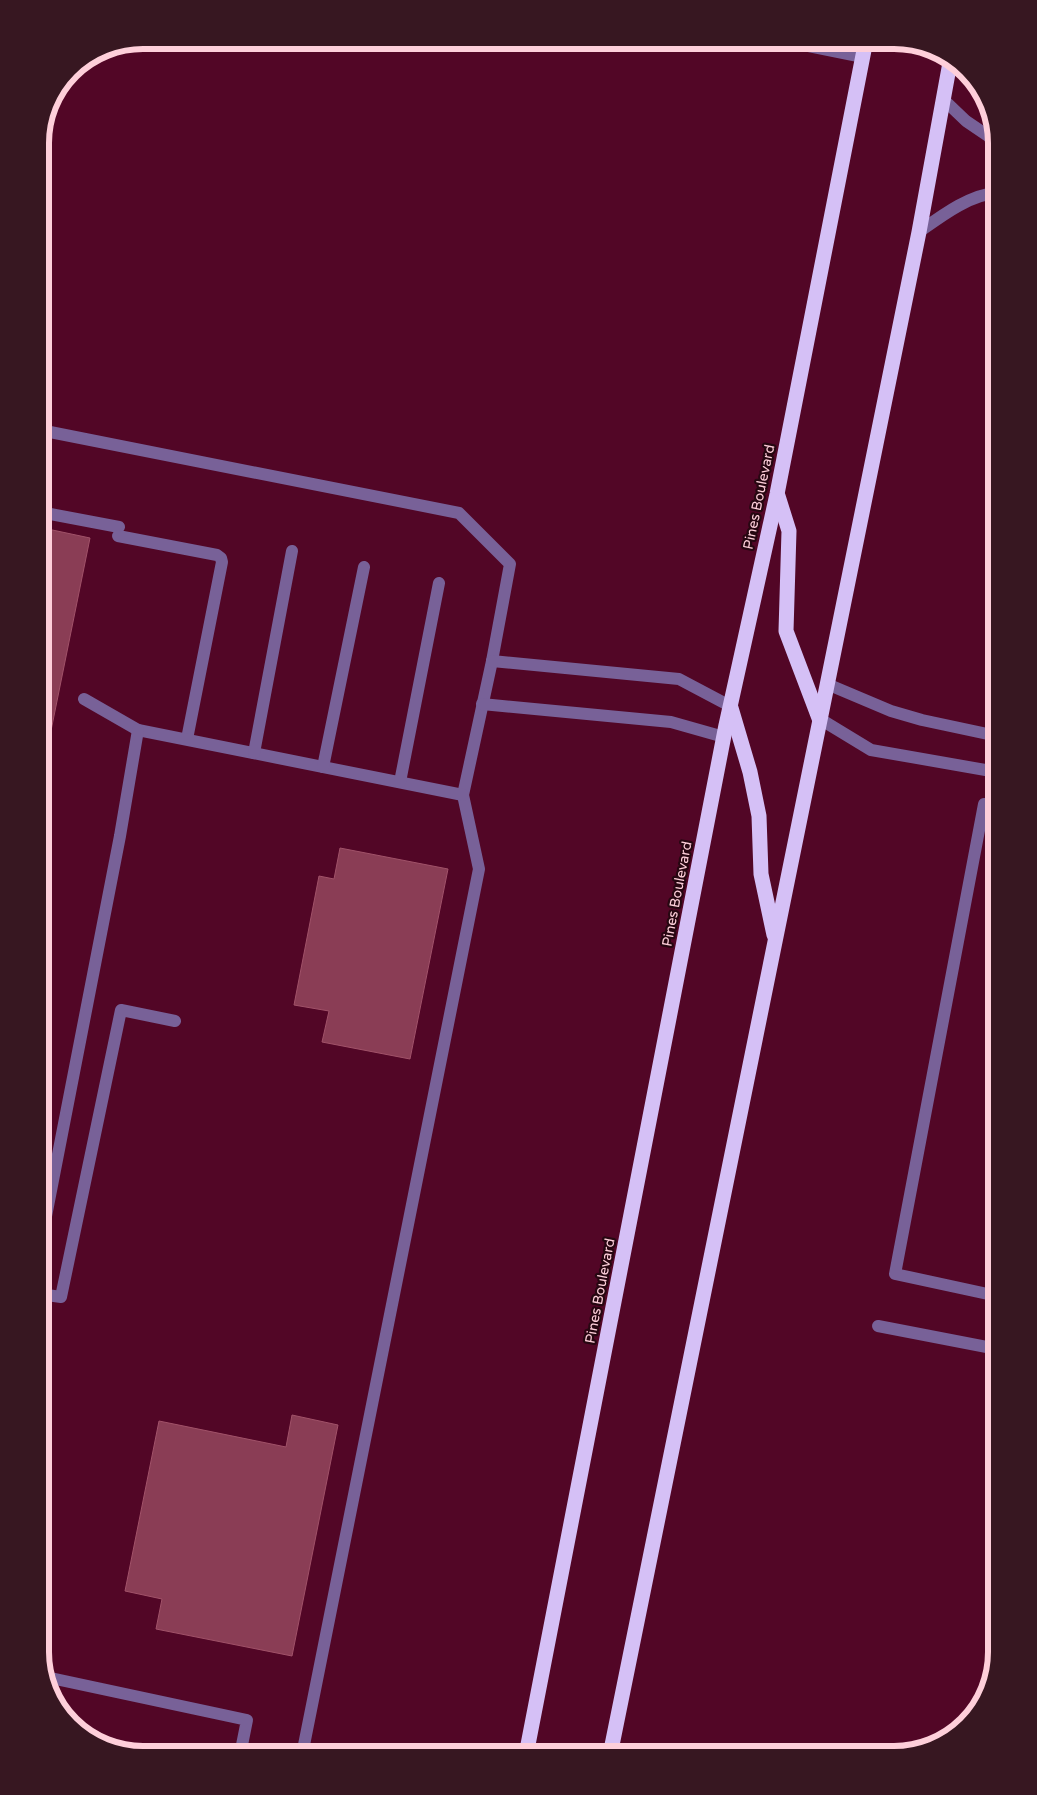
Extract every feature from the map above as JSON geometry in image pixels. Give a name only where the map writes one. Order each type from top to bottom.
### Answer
[{"type":"highway","name":"Pines Boulevard","points":[[528,1746],[730,706],[777,494],[864,49]]},
{"type":"highway","points":[[612,1746],[919,232],[950,68]]},
{"type":"highway","points":[[777,494],[789,531],[786,631],[820,719]]},
{"type":"highway","points":[[730,706],[750,772],[759,816],[760,874],[775,941]]},
{"type":"lane","points":[[823,49],[863,57]]},
{"type":"lane","points":[[943,99],[966,121],[987,136]]},
{"type":"lane","points":[[919,232],[952,209],[974,199],[988,195]]},
{"type":"lane","points":[[49,432],[459,513],[510,564],[492,661],[463,794],[479,868],[304,1746]]},
{"type":"lane","points":[[49,514],[218,555],[221,558],[222,562],[187,739]]},
{"type":"lane","points":[[254,753],[292,551]]},
{"type":"lane","points":[[324,767],[364,567]]},
{"type":"lane","points":[[400,782],[439,583]]},
{"type":"lane","points":[[492,661],[680,679],[730,706]]},
{"type":"lane","points":[[826,684],[892,711],[922,720],[988,734]]},
{"type":"lane","points":[[84,699],[138,730],[463,794]]},
{"type":"lane","points":[[482,704],[671,722],[724,737]]},
{"type":"lane","points":[[820,719],[871,750],[988,771]]},
{"type":"lane","points":[[49,1201],[120,836],[138,730]]},
{"type":"lane","points":[[984,804],[895,1274],[988,1294]]},
{"type":"lane","points":[[49,1295],[61,1297],[121,1010],[175,1021]]},
{"type":"lane","points":[[878,1326],[988,1347]]},
{"type":"lane","points":[[53,1679],[247,1720],[242,1746]]},
{"type":"building","points":[[49,529],[90,538],[49,741]]},
{"type":"building","points":[[340,848],[448,869],[410,1059],[322,1042],[329,1011],[294,1005],[319,876],[334,879]]},
{"type":"building","points":[[292,1415],[338,1425],[292,1656],[156,1629],[162,1599],[125,1591],[159,1421],[286,1447]]}]
